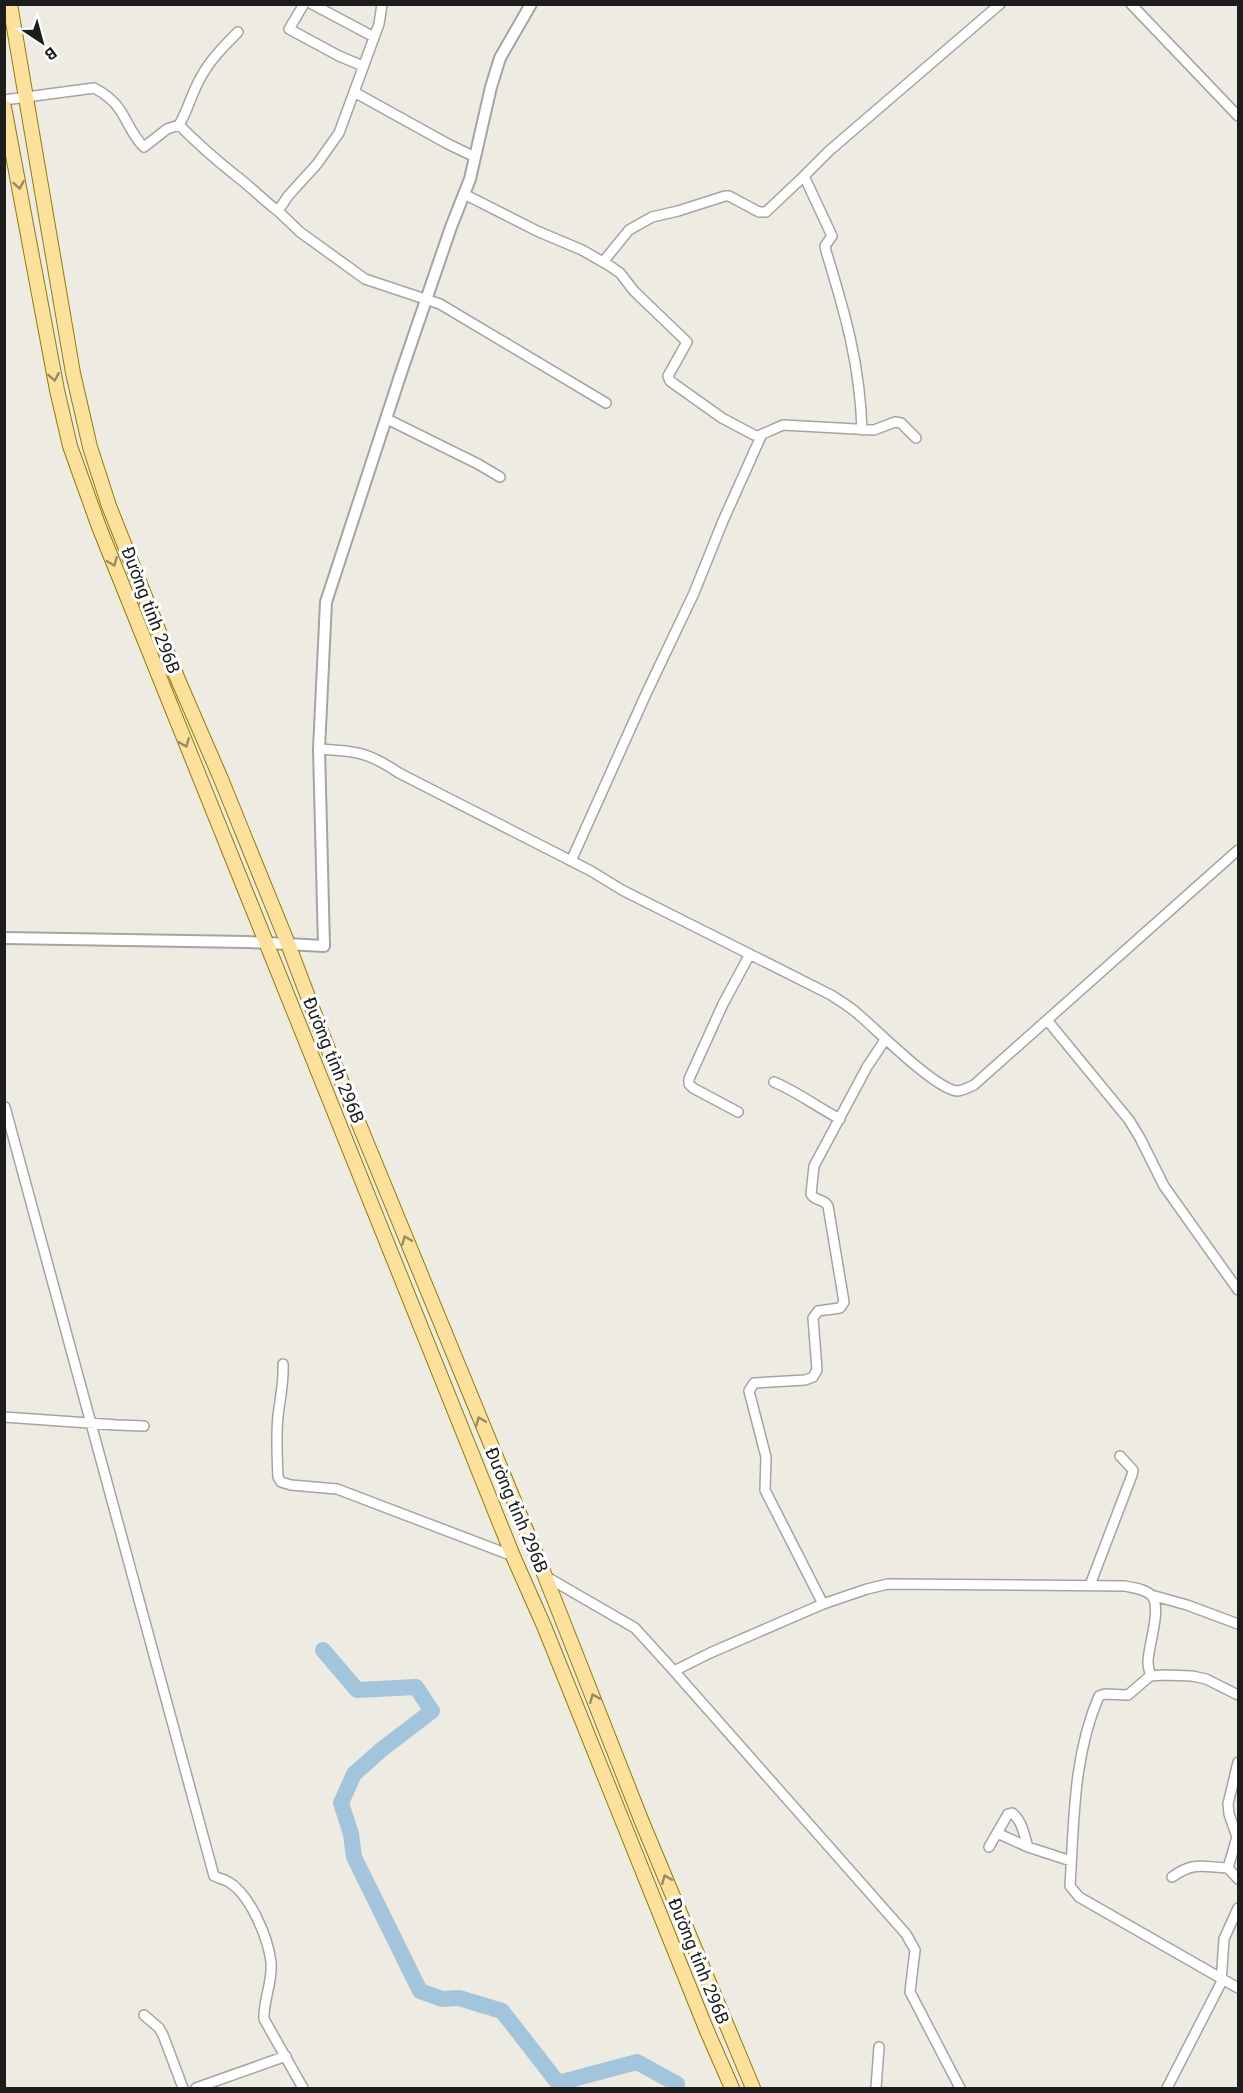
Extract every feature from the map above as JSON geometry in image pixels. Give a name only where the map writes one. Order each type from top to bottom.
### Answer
[{"type":"main road","name":"Đường tỉnh 296B","points":[[10,4],[67,346],[90,447],[109,506],[288,944],[324,1039],[545,1576],[655,1854],[753,2088]]},
{"type":"main road","name":"Đường tỉnh 296B","points":[[4,106],[57,390],[70,447],[99,527],[513,1556],[544,1626],[732,2088]]},
{"type":"street","points":[[304,4],[289,29],[363,66]]},
{"type":"street","points":[[312,4],[374,37]]},
{"type":"street","points":[[278,212],[288,196],[317,164],[339,133],[379,24],[382,4]]},
{"type":"street","points":[[4,938],[324,946],[319,749],[326,602],[464,194],[500,58],[531,4]]},
{"type":"street","points":[[603,262],[629,230],[652,217],[724,196],[729,196],[759,212],[766,212],[829,151],[1000,4]]},
{"type":"street","points":[[1131,4],[1239,116]]},
{"type":"street","points":[[4,100],[94,88],[110,99],[119,109],[137,140],[144,147],[167,129],[179,125],[200,77],[238,32]]},
{"type":"street","points":[[354,92],[448,144],[475,156]]},
{"type":"street","points":[[179,125],[259,197],[322,249],[365,279],[427,298],[606,403]]},
{"type":"street","points":[[804,176],[832,236],[825,246],[825,251],[842,302],[854,353],[862,430]]},
{"type":"street","points":[[464,194],[514,220],[582,250],[620,273],[634,291],[687,342],[668,376],[670,381],[722,418],[754,435],[783,425],[874,430],[896,422],[901,423],[916,438]]},
{"type":"street","points":[[387,419],[500,477]]},
{"type":"street","points":[[571,861],[694,593],[762,434]]},
{"type":"street","points":[[319,749],[369,755],[622,890],[848,1006],[885,1040],[947,1087],[957,1091],[974,1084],[1239,850]]},
{"type":"street","points":[[738,1112],[693,1088],[689,1084],[689,1079],[723,1004],[750,954]]},
{"type":"street","points":[[1047,1020],[1129,1120],[1164,1186],[1239,1290]]},
{"type":"street","points":[[823,1604],[765,1490],[766,1457],[749,1391],[754,1383],[805,1380],[813,1377],[817,1370],[813,1318],[818,1311],[840,1308],[844,1302],[828,1206],[824,1201],[815,1199],[812,1194],[814,1166],[867,1067],[885,1040]]},
{"type":"street","points":[[774,1082],[802,1095],[840,1119]]},
{"type":"street","points":[[5,1107],[214,1876],[228,1881],[254,1911],[271,1963],[264,2019],[303,2088]]},
{"type":"street","points":[[283,1364],[284,1378],[276,1447],[278,1477],[281,1482],[291,1485],[337,1488],[513,1556]]},
{"type":"street","points":[[4,1417],[91,1424],[144,1425]]},
{"type":"street","points":[[1090,1585],[1132,1475],[1133,1470],[1120,1456]]},
{"type":"street","points":[[545,1576],[635,1628],[906,1934],[915,1950],[910,1992],[960,2088]]},
{"type":"street","points":[[674,1671],[823,1604],[888,1584],[1125,1586],[1197,1608],[1239,1624]]},
{"type":"street","points":[[1150,1677],[1148,1663],[1155,1616],[1155,1602],[1151,1595]]},
{"type":"street","points":[[1239,1695],[1206,1679],[1192,1676],[1150,1677],[1128,1695],[1099,1696],[1081,1750],[1076,1775],[1070,1886],[1079,1897],[1239,1988]]},
{"type":"street","points":[[1228,1868],[1237,1837],[1228,1804],[1239,1762]]},
{"type":"street","points":[[989,1847],[1008,1814],[1012,1813],[1017,1816],[1022,1826],[1028,1847]]},
{"type":"street","points":[[997,1833],[1028,1847],[1071,1861]]},
{"type":"street","points":[[1172,1877],[1191,1866],[1228,1868],[1239,1879]]},
{"type":"street","points":[[1167,2088],[1221,1983],[1224,1939],[1239,1908]]},
{"type":"street","points":[[144,2015],[159,2028],[163,2035],[183,2088]]},
{"type":"street","points":[[876,2088],[879,2048]]},
{"type":"street","points":[[196,2088],[286,2056]]},
{"type":"waterway","points":[[323,1650],[357,1690],[416,1687],[432,1711],[354,1774],[341,1803],[351,1834],[354,1857],[420,1991],[442,1999],[459,1998],[502,2011],[558,2083],[637,2062],[677,2084],[676,2088]]}]
